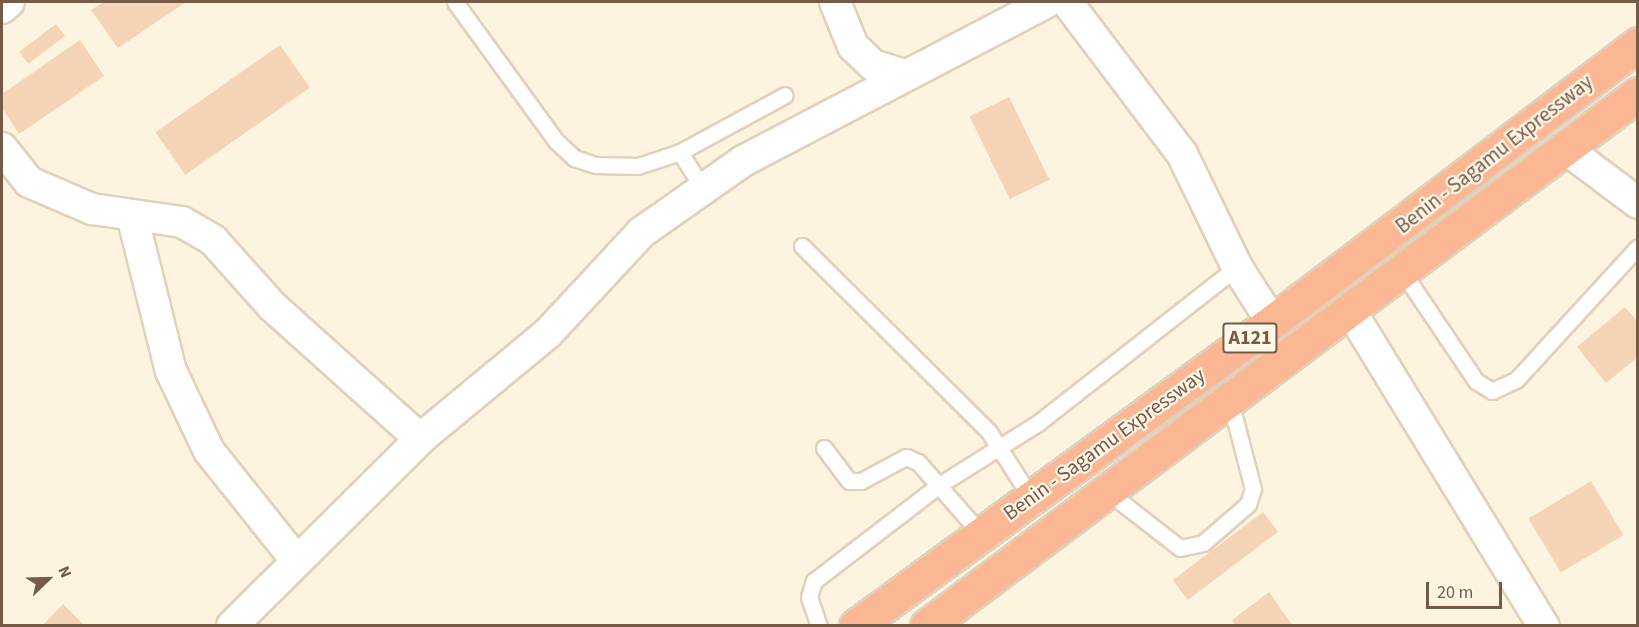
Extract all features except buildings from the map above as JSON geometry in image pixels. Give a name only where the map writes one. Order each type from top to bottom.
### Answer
[{"type":"highway","name":"Benin - Sagamu Expressway","points":[[856,626],[1030,496],[1272,322],[1638,44]]},
{"type":"highway","name":"A121","points":[[927,626],[1638,94]]},
{"type":"street","points":[[2,8],[9,2]]},
{"type":"street","points":[[835,2],[854,46],[873,65],[903,75]]},
{"type":"street","points":[[232,626],[420,439],[548,333],[642,232],[743,161],[903,75],[980,40],[1047,2]]},
{"type":"street","points":[[1067,2],[1182,154],[1237,267],[1272,322]]},
{"type":"street","points":[[2,148],[29,182],[92,209],[133,219],[182,222],[213,240],[272,306],[420,439]]},
{"type":"street","points":[[1566,149],[1638,203]]},
{"type":"street","points":[[133,219],[176,381],[209,451],[296,560]]},
{"type":"street","points":[[1350,310],[1544,626]]},
{"type":"lane","points":[[455,2],[574,158],[614,169],[680,152],[785,95]]},
{"type":"lane","points":[[680,152],[703,189]]},
{"type":"lane","points":[[802,246],[999,449],[1030,496]]},
{"type":"lane","points":[[1402,271],[1476,381],[1492,391],[1516,380],[1638,247]]},
{"type":"lane","points":[[819,626],[809,597],[814,581],[939,485],[999,449],[1237,267]]},
{"type":"lane","points":[[1108,492],[1180,548],[1203,543],[1248,504],[1252,489],[1230,401]]},
{"type":"lane","points":[[824,448],[849,481],[861,481],[906,457],[939,485],[981,534]]}]
